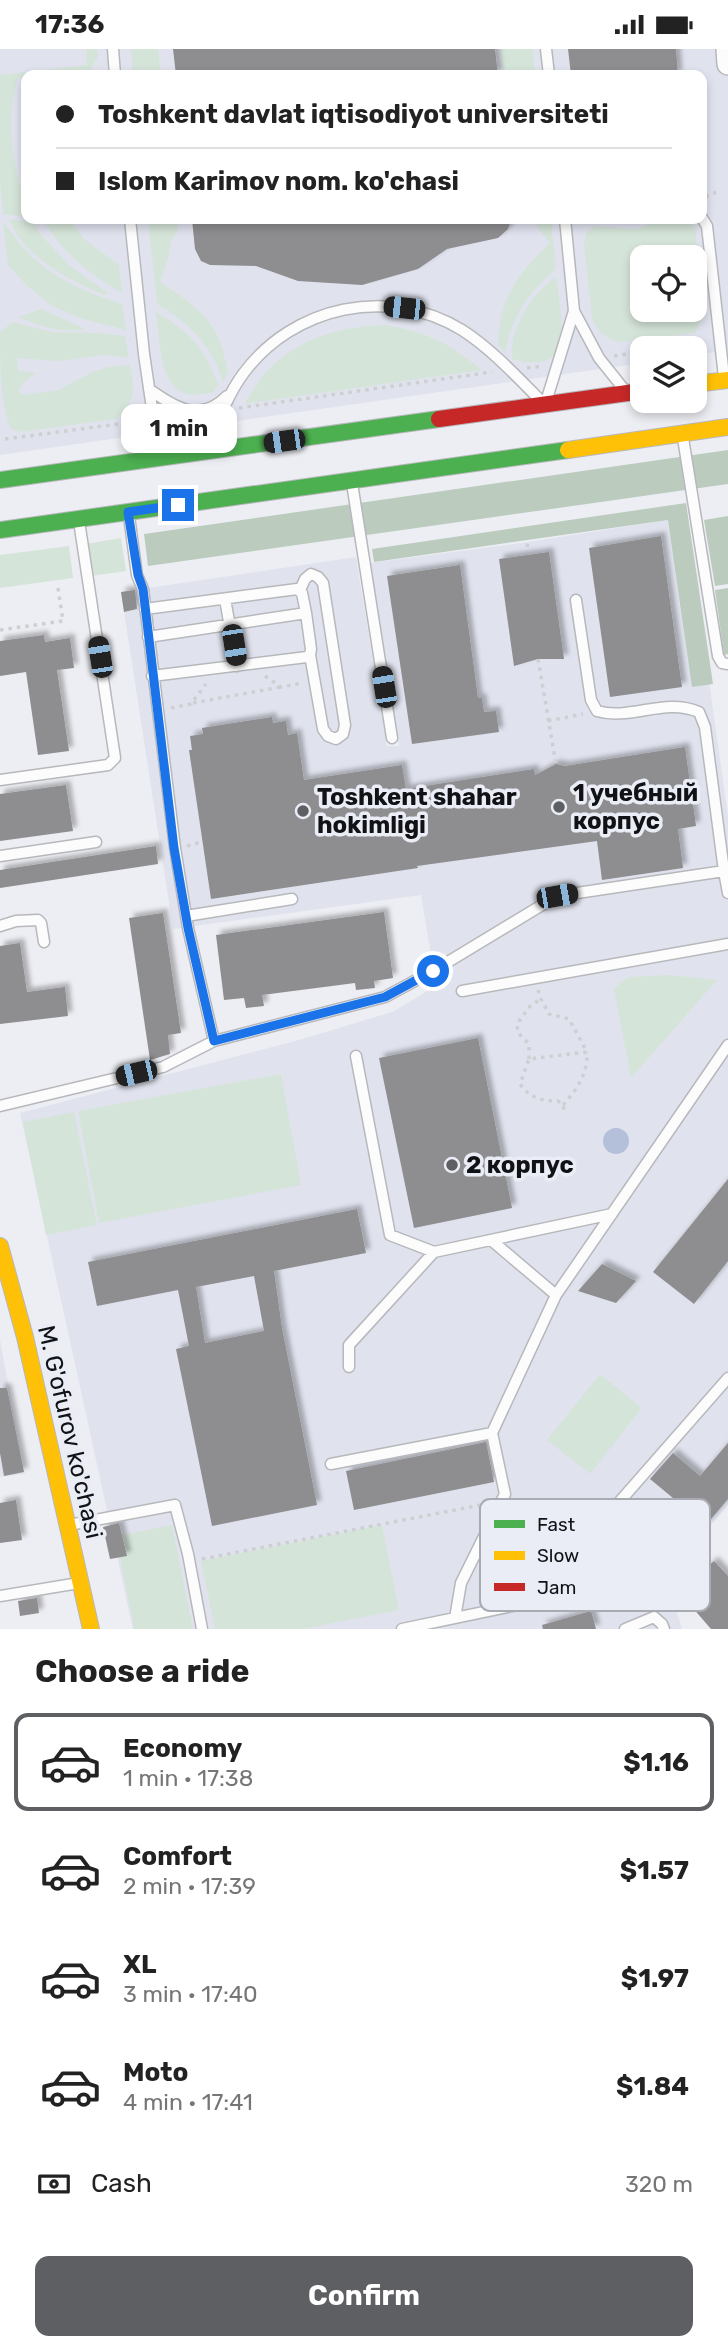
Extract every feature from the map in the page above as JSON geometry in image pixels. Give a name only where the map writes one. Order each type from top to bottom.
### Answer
[{"type":"main road","points":[[707,382],[726,380]]},
{"type":"main road","points":[[0,480],[121,470],[159,458],[545,405],[573,407],[630,393]]},
{"type":"main road","points":[[0,530],[78,519],[127,506],[352,480],[579,442],[682,434],[728,427]]},
{"type":"main road","name":"M. G'ofurov ko'chasi","points":[[0,1246],[25,1337],[91,1629]]},
{"type":"street","points":[[727,49],[728,64]]},
{"type":"lane","points":[[113,49],[115,70]]},
{"type":"lane","points":[[546,49],[548,70]]},
{"type":"lane","points":[[131,224],[159,458]]},
{"type":"lane","points":[[149,389],[177,408],[207,410],[220,403],[255,359],[286,332],[323,314],[363,306],[404,308],[443,320],[478,341],[545,405],[574,311],[565,224]]},
{"type":"lane","points":[[706,224],[726,380]]},
{"type":"lane","points":[[574,311],[599,358],[630,388]]},
{"type":"lane","points":[[205,452],[231,392]]},
{"type":"lane","points":[[682,434],[718,656],[722,663],[728,664]]},
{"type":"lane","points":[[352,480],[392,738]]},
{"type":"lane","points":[[127,506],[138,575],[143,589],[174,848],[214,1041]]},
{"type":"lane","points":[[0,780],[108,765],[115,758],[78,519]]},
{"type":"lane","points":[[311,574],[323,583],[345,725],[343,734],[336,739],[328,736],[323,729],[310,655],[306,613],[300,590],[305,579],[311,574]]},
{"type":"lane","points":[[145,609],[300,590]]},
{"type":"lane","points":[[225,599],[237,666]]},
{"type":"lane","points":[[576,600],[591,700],[597,711],[609,715],[685,706],[699,712],[705,727],[728,893]]},
{"type":"lane","points":[[148,637],[306,613]]},
{"type":"lane","points":[[152,676],[310,655]]},
{"type":"lane","points":[[314,680],[337,676]]},
{"type":"lane","points":[[0,856],[96,842]]},
{"type":"lane","points":[[0,1106],[163,1067],[214,1041],[385,997],[557,896],[724,871]]},
{"type":"lane","points":[[186,916],[292,899]]},
{"type":"lane","points":[[0,926],[16,921],[38,920],[41,923],[44,943]]},
{"type":"lane","points":[[462,991],[728,944]]},
{"type":"lane","points":[[502,1499],[505,1494],[492,1433],[556,1295],[728,1045]]},
{"type":"lane","points":[[356,1056],[390,1235],[435,1252],[612,1214]]},
{"type":"lane","points":[[492,1240],[556,1295]]},
{"type":"lane","points":[[349,1367],[349,1345],[435,1252]]},
{"type":"lane","points":[[622,1499],[728,1378]]},
{"type":"lane","points":[[331,1464],[492,1433]]},
{"type":"lane","points":[[69,1525],[175,1504],[202,1629]]},
{"type":"lane","points":[[455,1618],[461,1583],[480,1544]]},
{"type":"lane","points":[[0,1596],[82,1583]]},
{"type":"lane","points":[[402,1629],[488,1611]]},
{"type":"lane","points":[[625,1629],[654,1617],[664,1629]]},
{"type":"path","points":[[707,197],[721,191]]},
{"type":"path","points":[[707,343],[720,341]]},
{"type":"path","points":[[599,358],[630,354]]},
{"type":"path","points":[[223,411],[558,364]]},
{"type":"path","points":[[5,439],[153,419]]},
{"type":"path","points":[[0,630],[62,621],[58,588]]},
{"type":"path","points":[[538,659],[556,764]]},
{"type":"path","points":[[265,675],[281,687]]},
{"type":"path","points":[[157,711],[314,680]]},
{"type":"path","points":[[191,703],[205,684],[216,681]]},
{"type":"path","points":[[548,721],[597,711]]},
{"type":"path","points":[[535,978],[549,1014],[569,1019],[587,1052],[587,1067],[564,1107],[558,1101],[543,1101],[527,1094],[520,1084],[529,1059],[528,1044],[519,1033],[517,1024],[531,1005],[541,999]]},
{"type":"path","points":[[529,1059],[587,1052]]},
{"type":"path","points":[[189,1562],[480,1505]]},
{"type":"shaded area","points":[[0,49],[728,49],[728,350],[707,353],[707,336],[630,336],[630,365],[0,455]]},
{"type":"shaded area","points":[[86,49],[97,49],[98,56],[91,70],[44,70],[87,65]]},
{"type":"shaded area","points":[[131,49],[158,49],[160,70],[133,70]]},
{"type":"shaded area","points":[[500,49],[533,49],[535,70],[502,70]]},
{"type":"shaded area","points":[[21,73],[11,114],[15,161],[21,190],[21,216],[3,214],[0,181],[0,75]]},
{"type":"shaded area","points":[[9,219],[21,221],[21,224],[35,224],[70,266],[108,293],[104,295],[90,289],[49,266],[16,233]]},
{"type":"shaded area","points":[[3,221],[28,252],[54,274],[69,283],[122,304],[126,330],[79,318],[51,305],[27,286],[8,265]]},
{"type":"shaded area","points":[[46,224],[73,224],[84,239],[119,265],[122,293],[77,262]]},
{"type":"shaded area","points":[[149,224],[177,224],[178,230],[171,241],[160,282],[194,306],[214,330],[228,371],[223,383],[213,358],[198,337],[189,327],[157,304]]},
{"type":"shaded area","points":[[536,224],[552,224],[556,269],[537,286],[523,306],[512,328],[505,353],[498,345],[502,314],[519,277],[550,243]]},
{"type":"shaded area","points":[[650,224],[691,224],[695,227],[697,245],[630,245],[630,322],[699,322],[695,333],[630,336],[630,341],[618,342],[599,330],[592,318],[584,244],[586,233],[595,226],[636,229]]},
{"type":"shaded area","points":[[556,277],[562,325],[561,340],[556,352],[547,360],[533,363],[512,359],[514,335],[524,312],[539,292]]},
{"type":"shaded area","points":[[42,309],[85,329],[68,331],[51,328],[18,317]]},
{"type":"shaded area","points":[[156,312],[187,334],[201,351],[218,384],[214,392],[198,395],[182,392],[168,378],[162,357]]},
{"type":"shaded area","points":[[13,322],[52,332],[125,336],[129,358],[104,355],[59,361],[17,358],[19,371],[36,373],[22,384],[19,391],[22,395],[59,390],[92,372],[130,365],[133,382],[128,406],[117,419],[20,432],[11,429],[3,395],[0,332]]},
{"type":"shaded area","points":[[387,325],[438,340],[482,370],[244,404],[266,372],[278,360],[306,342],[337,331]]},
{"type":"shaded area","points":[[686,517],[728,816],[728,1505],[710,1526],[710,1499],[480,1499],[480,1611],[676,1611],[682,1629],[133,1629],[20,1113],[299,1040],[392,1012],[436,986],[421,895],[173,929],[121,592],[356,557],[387,746],[399,746],[369,563]]},
{"type":"shaded area","points":[[121,538],[126,571],[91,576],[85,544]]},
{"type":"shaded area","points":[[69,546],[73,578],[0,588],[0,555]]},
{"type":"shaded area","points":[[670,975],[717,980],[631,1078],[614,988],[628,977]]},
{"type":"shaded area","points":[[281,1074],[301,1185],[99,1223],[78,1111]]},
{"type":"shaded area","points":[[74,1112],[97,1225],[46,1235],[23,1122]]},
{"type":"shaded area","points":[[0,1340],[25,1474],[0,1477]]},
{"type":"shaded area","points":[[600,1374],[642,1408],[590,1474],[547,1440]]},
{"type":"shaded area","points":[[172,1525],[193,1629],[134,1629],[116,1536]]},
{"type":"shaded area","points":[[382,1525],[399,1610],[303,1629],[215,1629],[201,1561]]},
{"type":"green space","points":[[728,450],[728,484],[148,566],[144,534]]},
{"type":"green space","points":[[686,503],[713,684],[692,687],[668,520],[374,562],[372,549]]},
{"type":"green space","points":[[728,516],[728,584],[715,586],[704,520]]},
{"type":"green space","points":[[728,588],[728,654],[724,655],[715,590]]},
{"type":"water","points":[[616,1128],[625,1132],[629,1141],[625,1150],[616,1154],[607,1150],[603,1141],[607,1132]]},
{"type":"building","points":[[173,49],[495,49],[497,70],[175,70]]},
{"type":"building","points":[[568,49],[676,49],[678,70],[570,70]]},
{"type":"building","points":[[192,224],[510,224],[498,238],[447,249],[418,269],[362,285],[298,281],[256,266],[210,265],[201,261],[195,249]]},
{"type":"building","points":[[661,536],[682,687],[610,697],[589,548]]},
{"type":"building","points":[[549,552],[564,659],[538,659],[514,666],[499,559]]},
{"type":"building","points":[[460,565],[478,698],[482,698],[484,712],[496,711],[499,732],[412,744],[387,576]]},
{"type":"building","points":[[135,590],[137,609],[124,612],[121,592]]},
{"type":"building","points":[[44,635],[45,642],[70,638],[74,668],[57,670],[69,751],[38,755],[26,672],[0,676],[0,641]]},
{"type":"building","points":[[272,717],[273,723],[286,721],[288,735],[297,733],[304,780],[402,765],[406,789],[534,769],[535,775],[556,764],[565,766],[685,747],[696,826],[678,829],[683,868],[602,880],[597,841],[211,899],[189,750],[192,750],[190,736],[203,734],[202,728]]},
{"type":"building","points":[[66,785],[73,831],[0,841],[0,794]]},
{"type":"building","points":[[156,846],[158,864],[0,888],[0,870]]},
{"type":"building","points":[[384,912],[393,978],[374,981],[375,988],[356,990],[355,983],[262,995],[264,1006],[246,1008],[244,998],[224,1000],[216,935]]},
{"type":"building","points":[[163,913],[181,1033],[168,1035],[170,1054],[150,1060],[129,918]]},
{"type":"building","points":[[20,943],[27,992],[65,987],[68,1016],[0,1024],[0,946]]},
{"type":"building","name":"2 корпус","points":[[478,1038],[512,1208],[414,1228],[379,1058]]},
{"type":"building","points":[[728,1179],[728,1261],[694,1304],[653,1272]]},
{"type":"building","points":[[357,1209],[366,1253],[274,1271],[282,1328],[317,1505],[212,1526],[176,1349],[189,1346],[178,1290],[97,1306],[88,1262]],"holes":[[[254,1276],[264,1331],[205,1343],[196,1287]]]},
{"type":"building","points":[[602,1264],[636,1281],[616,1303],[578,1291]]},
{"type":"building","points":[[0,1388],[7,1388],[24,1472],[4,1476],[0,1453]]},
{"type":"building","points":[[486,1442],[494,1482],[354,1510],[346,1471]]},
{"type":"building","points":[[728,1443],[728,1499],[710,1520],[710,1499],[674,1499],[650,1479],[673,1453],[700,1476]]},
{"type":"building","points":[[16,1500],[22,1540],[0,1543],[0,1503]]},
{"type":"building","points":[[119,1523],[127,1556],[110,1559],[103,1527]]},
{"type":"building","points":[[714,1561],[728,1576],[728,1629],[711,1629],[695,1611],[710,1611],[710,1565]]},
{"type":"building","points":[[37,1598],[39,1613],[20,1616],[18,1601]]},
{"type":"building","points":[[591,1611],[596,1629],[543,1629],[542,1625]]},
{"type":"traffic: fast","points":[[0,480],[439,419]]},
{"type":"traffic: fast","points":[[0,530],[568,450]]},
{"type":"traffic: slow","points":[[707,383],[728,380]]},
{"type":"traffic: slow","points":[[568,450],[728,427]]},
{"type":"traffic: slow","points":[[0,1246],[25,1337],[91,1629]]},
{"type":"traffic: jam","points":[[439,419],[630,393]]},
{"type":"place","name":"1 учебный корпус","points":[[559,807]]},
{"type":"place","name":"Toshkent shahar hokimligi","points":[[303,811]]},
{"type":"place","name":"2 корпус","points":[[452,1165]]},
{"type":"route","points":[[178,505],[128,512],[138,575],[143,589],[174,848],[188,928],[214,1041],[385,997],[433,971]]}]
